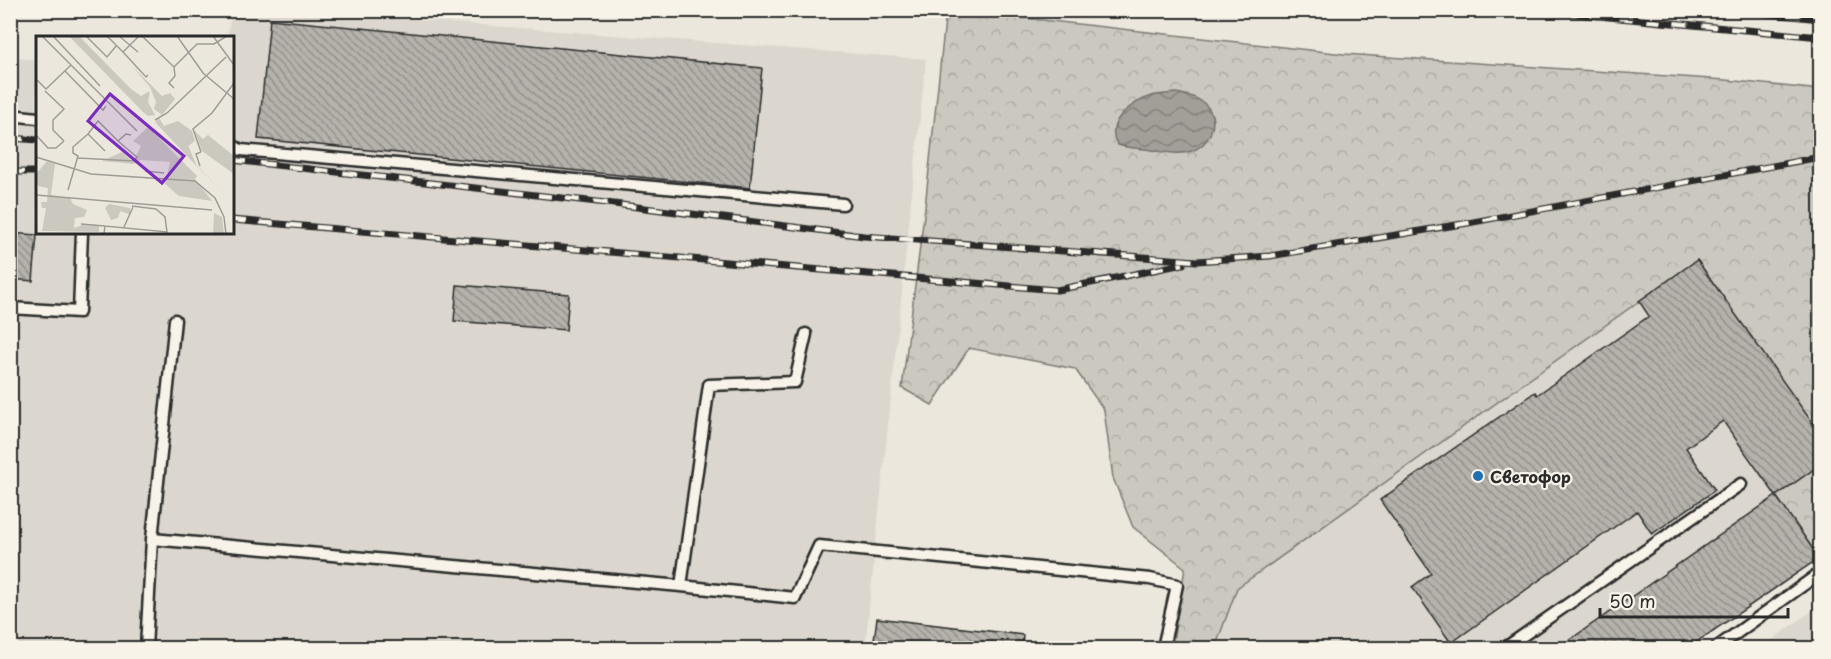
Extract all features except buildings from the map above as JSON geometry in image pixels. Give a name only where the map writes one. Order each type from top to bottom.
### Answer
[{"type":"lane","points":[[10,115],[36,118]]},
{"type":"lane","points":[[234,146],[242,150],[843,204]]},
{"type":"lane","points":[[10,308],[80,312],[82,234]]},
{"type":"lane","points":[[146,648],[152,540],[175,320]]},
{"type":"lane","points":[[681,586],[709,386],[795,382],[806,334]]},
{"type":"lane","points":[[1505,648],[1741,483]]},
{"type":"lane","points":[[152,540],[795,598],[819,546],[1150,579],[1177,585],[1163,648]]},
{"type":"lane","points":[[1716,648],[1821,573]]},
{"type":"shaded area","points":[[232,11],[299,11],[926,59],[865,648],[11,648],[10,57],[36,60],[36,234],[234,234],[234,36],[227,36]]},
{"type":"shaded area","points":[[1697,260],[1820,435],[1820,464],[1776,496],[1819,558],[1688,648],[1215,648],[1237,588]]},
{"type":"shaded area","points":[[1820,605],[1820,648],[1761,648]]},
{"type":"green space","points":[[946,11],[963,11],[1344,54],[1726,80],[1820,90],[1820,435],[1697,260],[1237,588],[1215,648],[1172,648],[1185,568],[1133,527],[1113,478],[1104,410],[1075,369],[969,348],[932,405],[902,388],[925,207]]},
{"type":"green space","points":[[1820,464],[1820,559],[1776,496]]},
{"type":"water","points":[[1176,93],[1199,100],[1209,109],[1213,121],[1212,128],[1203,144],[1192,151],[1180,153],[1118,145],[1114,138],[1114,129],[1116,122],[1126,110],[1152,96]]},
{"type":"railway","points":[[1535,10],[1820,37]]},
{"type":"railway","points":[[1731,10],[1820,19]]},
{"type":"railway","points":[[10,138],[36,140]]},
{"type":"railway","points":[[234,160],[606,203],[864,236],[1197,261],[1270,256],[1468,223],[1820,157]]},
{"type":"railway","points":[[10,172],[36,172]]},
{"type":"railway","points":[[234,220],[1057,290],[1183,264]]},
{"type":"place","name":"Светофор","points":[[1478,476]]}]
